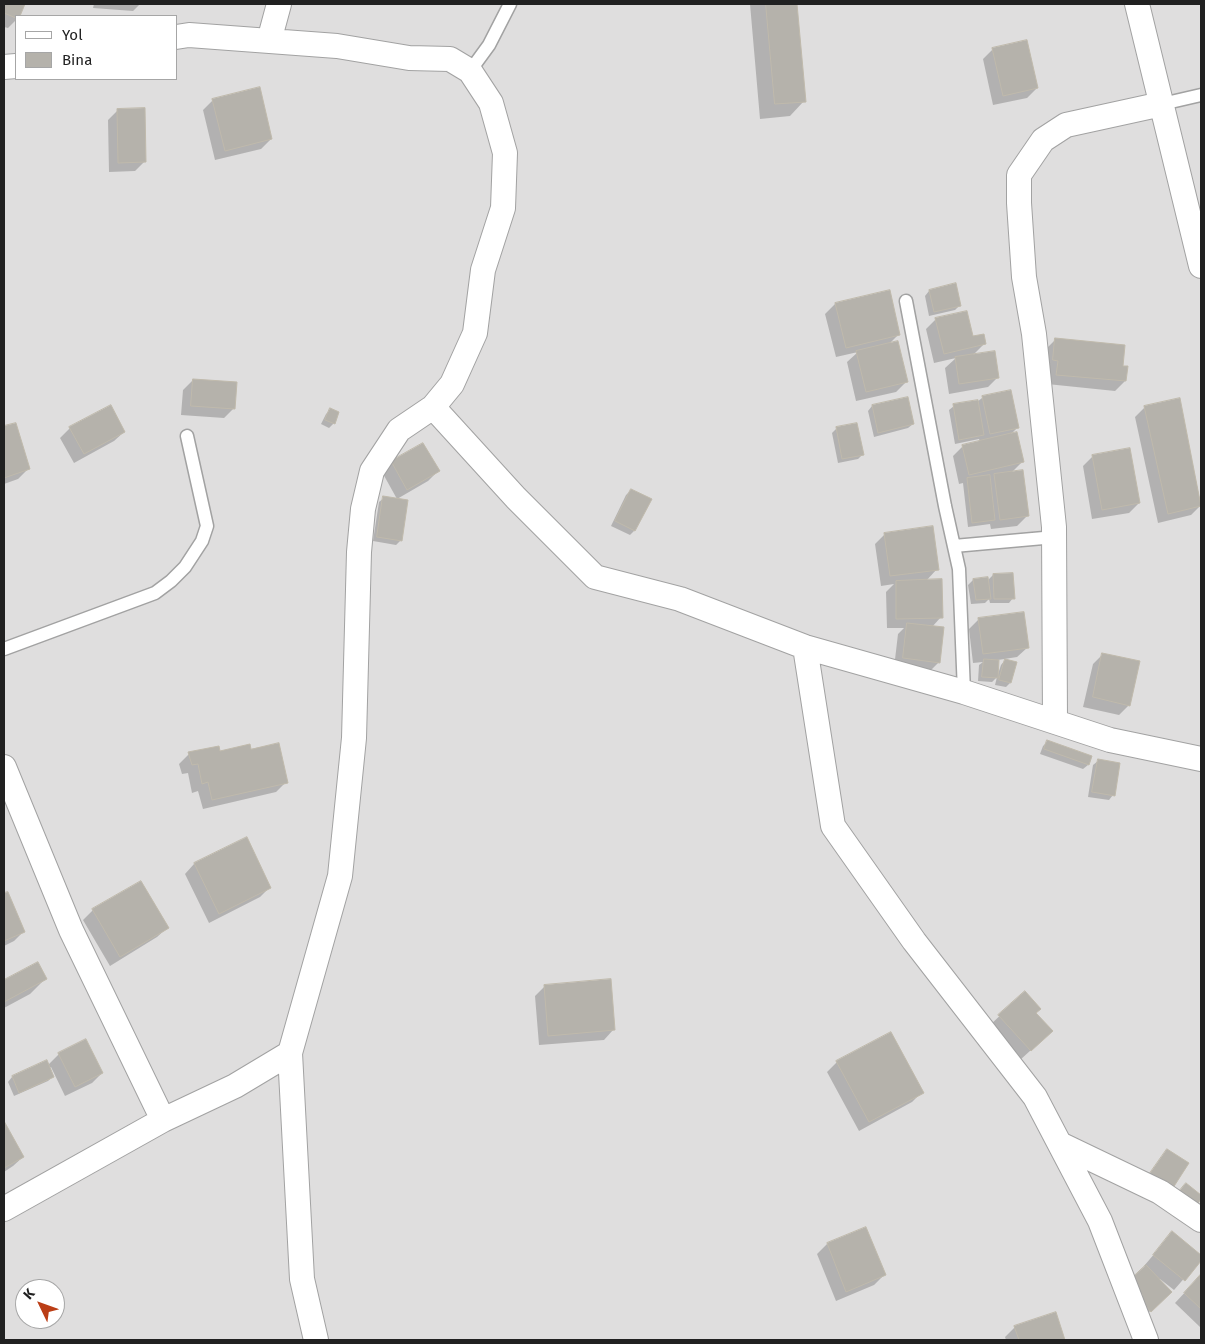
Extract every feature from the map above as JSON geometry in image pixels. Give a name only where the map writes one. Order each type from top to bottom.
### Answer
[{"type":"street","points":[[269,41],[278,4]]},
{"type":"street","points":[[1137,4],[1201,266]]},
{"type":"street","points":[[178,37],[189,35],[337,46],[409,58],[450,59],[470,71],[490,102],[504,153],[503,208],[483,270],[475,333],[452,384],[433,407],[399,430],[372,471],[363,509],[359,552],[354,738],[340,876],[290,1054],[302,1279],[316,1340]]},
{"type":"street","points":[[1056,721],[1054,537],[1034,334],[1024,278],[1019,175],[1043,140],[1066,125],[1162,104]]},
{"type":"street","points":[[433,407],[516,498],[595,577],[680,599],[806,647],[964,692],[1110,740],[1201,759]]},
{"type":"street","points":[[806,647],[833,826],[914,941],[1035,1097],[1100,1221],[1146,1340]]},
{"type":"street","points":[[4,767],[71,930],[163,1120]]},
{"type":"street","points":[[4,1209],[163,1120],[235,1086],[290,1054]]},
{"type":"street","points":[[1060,1144],[1160,1192],[1201,1220]]},
{"type":"lane","points":[[470,71],[489,45],[510,4]]},
{"type":"lane","points":[[1162,104],[1201,95]]},
{"type":"lane","points":[[906,301],[959,569],[964,692]]},
{"type":"lane","points":[[4,649],[155,593],[185,567],[202,541],[207,526],[187,436]]},
{"type":"lane","points":[[954,546],[1054,537]]},
{"type":"shaded area","points":[[4,4],[1201,4],[1201,1340],[4,1340]]},
{"type":"building","points":[[4,4],[25,4],[20,15],[15,15],[15,18],[4,13]]},
{"type":"building","points":[[766,4],[797,4],[806,102],[775,104]]},
{"type":"building","points":[[1027,40],[1038,88],[1003,96],[992,48]]},
{"type":"building","points":[[260,87],[272,139],[225,151],[212,99]]},
{"type":"building","points":[[145,108],[146,162],[118,163],[117,109]]},
{"type":"building","points":[[956,283],[961,306],[934,312],[929,290]]},
{"type":"building","points":[[890,290],[900,335],[846,348],[835,303]]},
{"type":"building","points":[[967,311],[973,336],[984,334],[986,344],[944,354],[935,318]]},
{"type":"building","points":[[1055,338],[1125,345],[1123,366],[1128,366],[1126,381],[1056,375],[1058,361],[1053,360]]},
{"type":"building","points":[[898,341],[908,382],[866,392],[856,351]]},
{"type":"building","points":[[995,351],[999,378],[959,384],[955,357]]},
{"type":"building","points":[[193,379],[237,382],[235,409],[191,406]]},
{"type":"building","points":[[1011,390],[1019,428],[990,434],[982,396]]},
{"type":"building","points":[[908,397],[914,424],[878,433],[872,405]]},
{"type":"building","points":[[1180,398],[1201,506],[1168,514],[1144,406]]},
{"type":"building","points":[[978,400],[984,435],[959,440],[953,404]]},
{"type":"building","points":[[111,405],[125,432],[84,454],[69,427]]},
{"type":"building","points":[[330,408],[339,412],[335,424],[325,420]]},
{"type":"building","points":[[16,423],[30,469],[4,478],[4,426]]},
{"type":"building","points":[[857,423],[864,455],[842,459],[836,427]]},
{"type":"building","points":[[1017,432],[1024,462],[969,475],[962,445]]},
{"type":"building","points":[[423,443],[440,471],[407,490],[391,461]]},
{"type":"building","points":[[1130,448],[1140,503],[1102,510],[1092,455]]},
{"type":"building","points":[[1023,470],[1029,516],[1000,520],[994,474]]},
{"type":"building","points":[[990,475],[995,520],[972,523],[967,478]]},
{"type":"building","points":[[631,489],[652,499],[635,531],[615,521]]},
{"type":"building","points":[[383,496],[408,500],[402,541],[377,537]]},
{"type":"building","points":[[933,526],[939,570],[890,576],[884,533]]},
{"type":"building","points":[[1013,573],[1015,599],[994,599],[993,574]]},
{"type":"building","points":[[988,577],[991,599],[976,600],[973,579]]},
{"type":"building","points":[[942,579],[943,618],[896,619],[896,581]]},
{"type":"building","points":[[1024,612],[1029,648],[983,654],[978,618]]},
{"type":"building","points":[[907,623],[944,627],[940,663],[903,658]]},
{"type":"building","points":[[1102,653],[1140,661],[1130,706],[1093,697]]},
{"type":"building","points":[[984,659],[999,660],[998,678],[982,677]]},
{"type":"building","points":[[1005,659],[1017,662],[1011,683],[999,680]]},
{"type":"building","points":[[1047,740],[1092,756],[1089,765],[1044,749]]},
{"type":"building","points":[[279,743],[288,783],[212,800],[208,782],[202,784],[198,764],[192,765],[188,752],[219,746],[220,751],[250,744],[251,749]]},
{"type":"building","points":[[1098,759],[1120,763],[1115,796],[1092,792]]},
{"type":"building","points":[[247,837],[271,888],[219,914],[194,863]]},
{"type":"building","points":[[141,881],[169,928],[120,957],[92,909]]},
{"type":"building","points":[[8,892],[25,932],[4,941],[4,893]]},
{"type":"building","points":[[38,962],[47,979],[4,1002],[4,980]]},
{"type":"building","points":[[611,979],[615,1030],[548,1036],[544,985]]},
{"type":"building","points":[[1025,991],[1041,1009],[1036,1013],[1053,1031],[1031,1051],[998,1015]]},
{"type":"building","points":[[891,1032],[924,1093],[869,1122],[836,1061]]},
{"type":"building","points":[[86,1039],[103,1073],[75,1087],[58,1053]]},
{"type":"building","points":[[47,1060],[54,1077],[19,1093],[12,1076]]},
{"type":"building","points":[[4,1121],[24,1157],[4,1168]]},
{"type":"building","points":[[1167,1149],[1189,1163],[1171,1191],[1148,1176]]},
{"type":"building","points":[[1186,1183],[1201,1195],[1201,1199],[1194,1209],[1176,1195]]},
{"type":"building","points":[[866,1227],[886,1275],[846,1292],[827,1243]]},
{"type":"building","points":[[1172,1231],[1201,1255],[1201,1261],[1185,1281],[1153,1255]]},
{"type":"building","points":[[1146,1265],[1172,1292],[1151,1312],[1139,1298],[1143,1295],[1129,1281]]},
{"type":"building","points":[[1201,1274],[1201,1309],[1184,1293]]},
{"type":"building","points":[[1056,1312],[1065,1340],[1019,1340],[1014,1326]]}]
